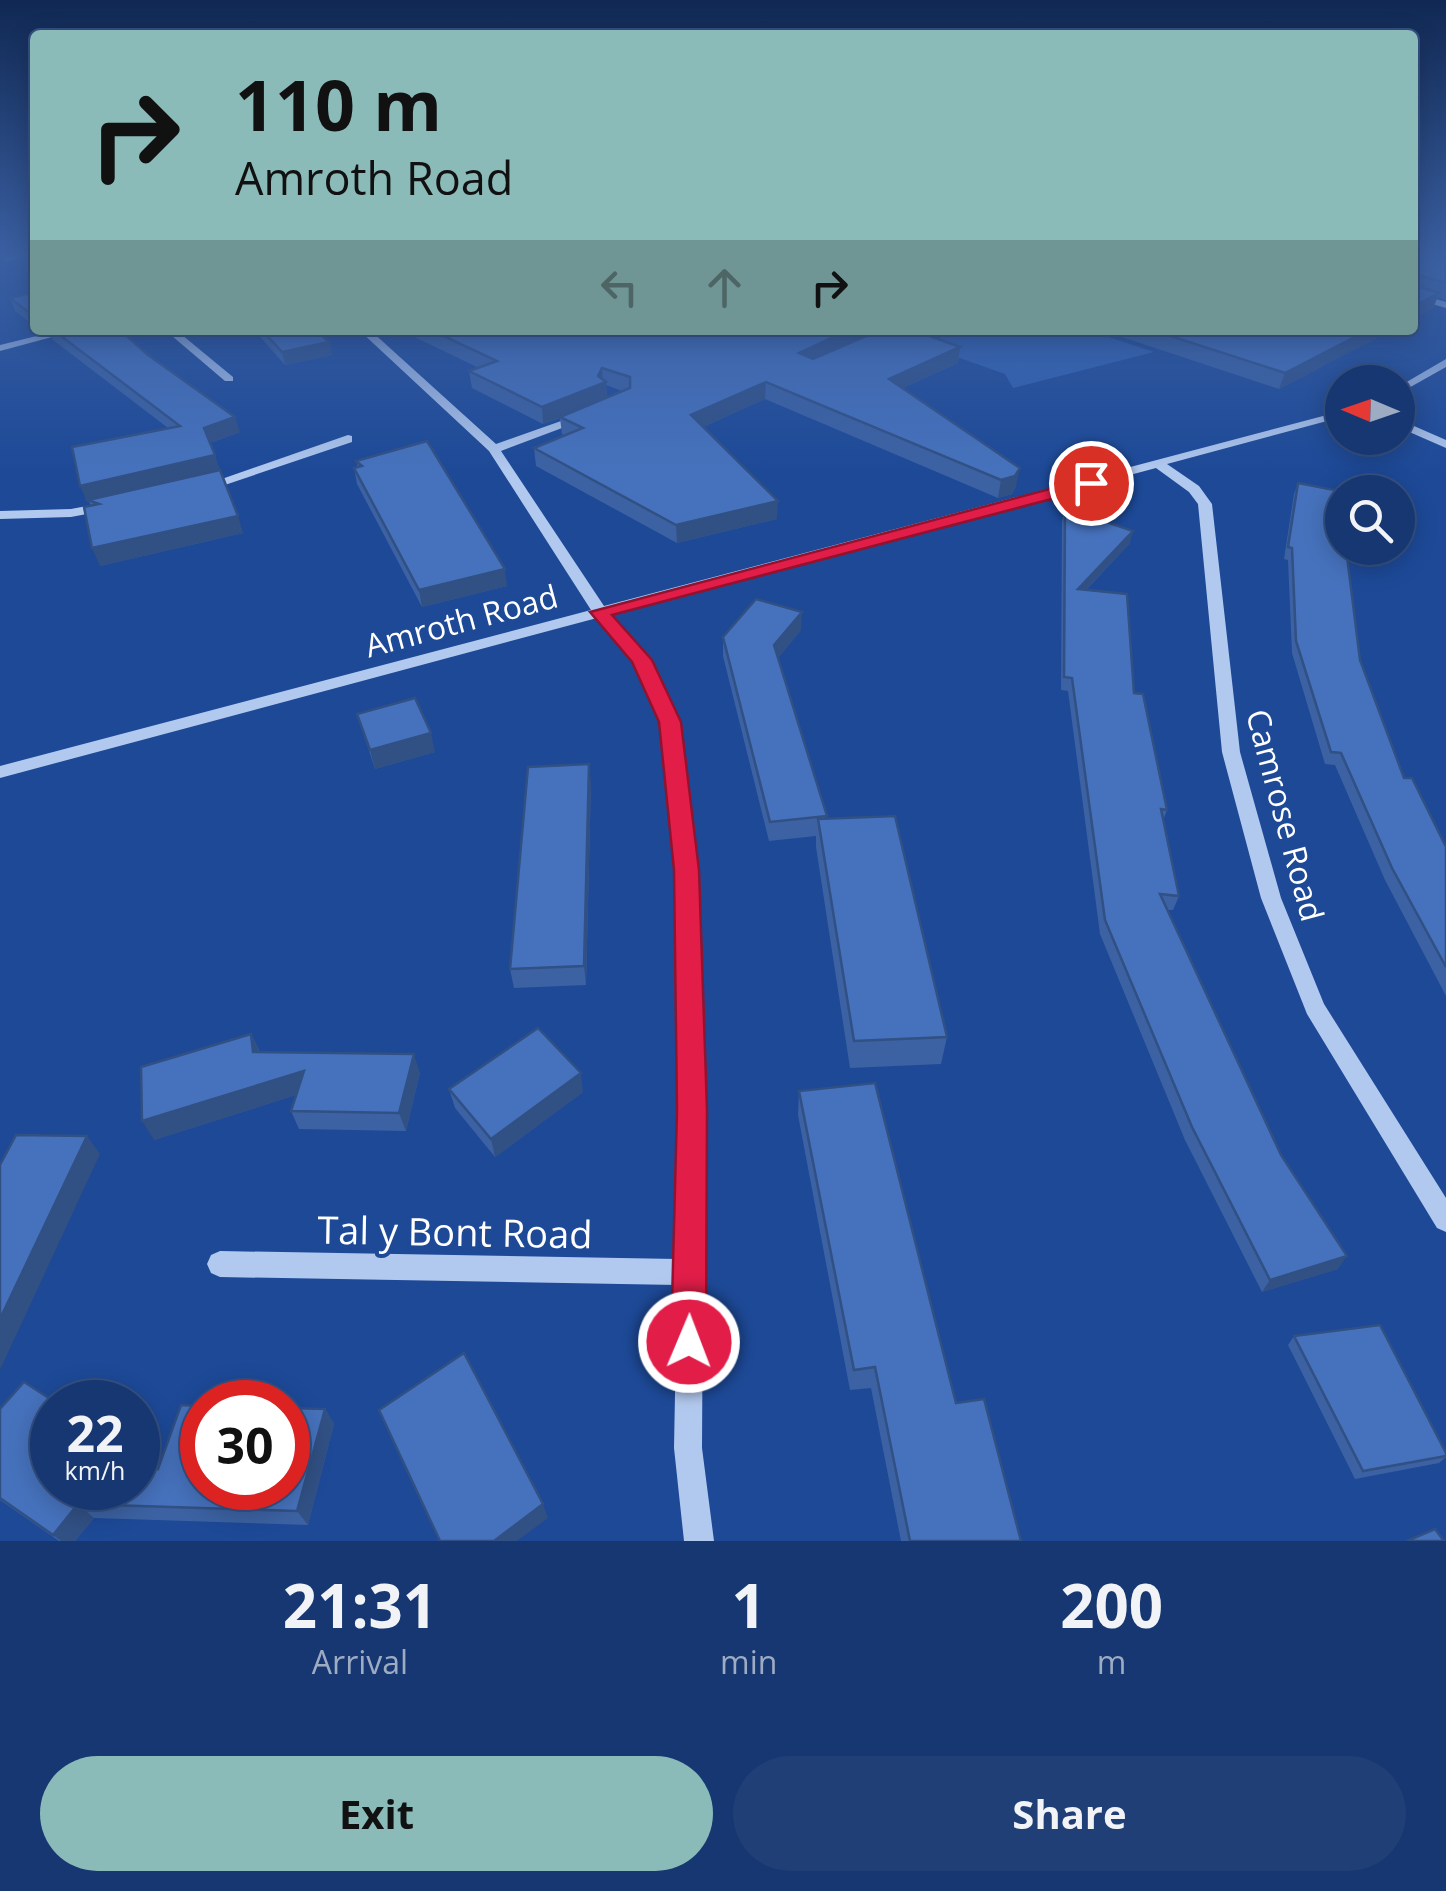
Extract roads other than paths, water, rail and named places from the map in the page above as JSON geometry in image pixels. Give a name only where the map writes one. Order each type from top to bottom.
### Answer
[{"type":"street","points":[[0,348],[52,335]]},
{"type":"street","points":[[176,335],[228,380]]},
{"type":"street","points":[[369,335],[494,449],[600,612],[642,660],[670,722],[686,870],[692,1110],[688,1448],[699,1541]]},
{"type":"street","points":[[1415,381],[1446,362]]},
{"type":"street","points":[[494,449],[591,413]]},
{"type":"street","name":"Amroth Road","points":[[0,772],[1325,419]]},
{"type":"street","points":[[1415,430],[1446,444]]},
{"type":"street","points":[[187,491],[348,440]]},
{"type":"street","name":"Camrose Road","points":[[1160,465],[1194,489],[1204,504],[1232,752],[1271,898],[1315,1008],[1446,1220]]},
{"type":"street","points":[[0,515],[71,513],[129,502]]},
{"type":"street","name":"Tal y Bont Road","points":[[220,1264],[690,1272]]}]
